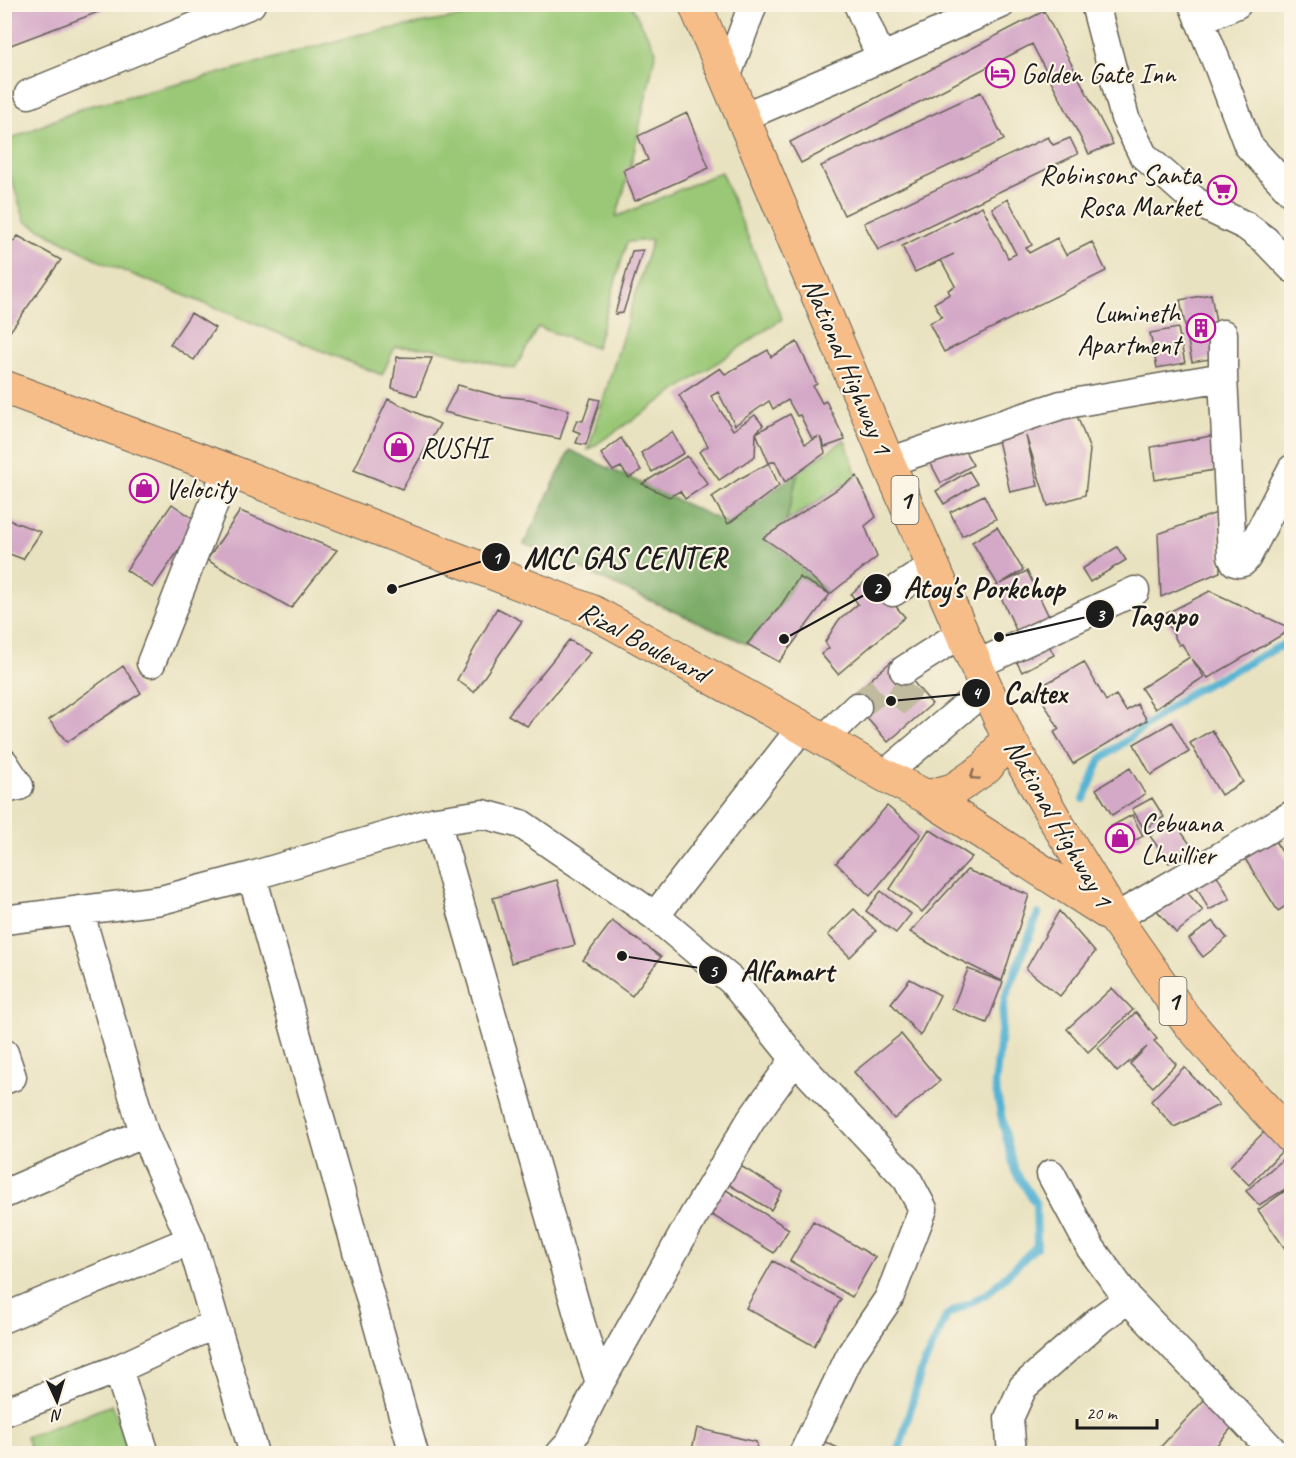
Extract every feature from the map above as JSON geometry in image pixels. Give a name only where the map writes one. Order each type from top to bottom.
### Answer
[{"type":"main road","name":"National Highway 1","points":[[695,4],[888,462],[1008,736],[1114,918],[1184,1017],[1286,1125]]},
{"type":"main road","name":"Rizal Boulevard","points":[[4,387],[227,470],[592,612],[927,797],[1114,918]]},
{"type":"main road","points":[[927,797],[953,790],[987,767],[1008,736]]},
{"type":"street","points":[[29,94],[251,4]]},
{"type":"street","points":[[726,78],[753,4]]},
{"type":"street","points":[[858,4],[881,58]]},
{"type":"street","points":[[743,117],[1001,4]]},
{"type":"street","points":[[1095,4],[1125,118],[1143,155],[1196,202],[1256,233],[1292,268]]},
{"type":"street","points":[[1237,4],[1196,12],[1248,145],[1292,193]]},
{"type":"street","points":[[1222,334],[1232,556],[1235,562],[1243,562],[1247,557],[1292,469]]},
{"type":"street","points":[[888,462],[1061,405],[1223,377]]},
{"type":"street","points":[[151,663],[227,470]]},
{"type":"street","points":[[893,592],[933,566]]},
{"type":"street","points":[[884,775],[930,722],[969,703],[982,678],[1135,591]]},
{"type":"street","points":[[904,670],[962,633]]},
{"type":"street","points":[[655,916],[813,734],[857,707]]},
{"type":"street","points":[[4,763],[19,786],[4,789]]},
{"type":"street","points":[[4,920],[161,900],[252,876],[436,821],[483,814],[521,824],[655,916],[732,981],[795,1059],[907,1179],[923,1209],[889,1298],[851,1354],[802,1454]]},
{"type":"street","points":[[1114,918],[1292,815]]},
{"type":"street","points":[[436,821],[582,1328],[600,1383]]},
{"type":"street","points":[[252,876],[414,1454]]},
{"type":"street","points":[[79,910],[144,1133],[191,1240],[254,1454]]},
{"type":"street","points":[[4,1053],[12,1077],[4,1080]]},
{"type":"street","points":[[560,1454],[570,1443],[600,1383],[722,1168],[751,1120],[795,1059]]},
{"type":"street","points":[[4,1194],[144,1133]]},
{"type":"street","points":[[1051,1174],[1090,1247],[1128,1299],[1276,1454]]},
{"type":"street","points":[[4,1318],[191,1240]]},
{"type":"street","points":[[1012,1454],[1009,1418],[1023,1387],[1099,1320],[1128,1299]]},
{"type":"street","points":[[4,1412],[118,1369],[215,1324]]},
{"type":"street","points":[[118,1369],[145,1454]]},
{"type":"green space","points":[[529,5],[631,5],[656,51],[630,170],[616,217],[721,172],[782,319],[588,450],[652,240],[627,242],[596,348],[538,327],[515,369],[432,348],[395,347],[382,375],[104,263],[25,221],[6,162],[6,141],[85,107],[199,79],[361,34]]},
{"type":"green space","points":[[845,440],[857,476],[786,522],[798,472]]},
{"type":"green space","points":[[570,450],[728,524],[798,472],[786,522],[764,538],[784,552],[830,594],[799,577],[779,608],[747,644],[524,544]]},
{"type":"green space","points":[[112,1405],[130,1453],[32,1453],[26,1437]]},
{"type":"building","points":[[4,4],[117,5],[8,46],[4,32]]},
{"type":"building","points":[[930,4],[955,4],[955,5],[937,12]]},
{"type":"building","points":[[1044,11],[1113,144],[1089,154],[1032,44],[801,163],[790,142]]},
{"type":"building","points":[[981,92],[1004,140],[844,215],[821,166]]},
{"type":"building","points":[[687,113],[709,168],[635,201],[623,170],[648,160],[638,136]]},
{"type":"building","points":[[1048,137],[1053,145],[1070,138],[1078,154],[878,250],[864,223]]},
{"type":"building","points":[[1008,199],[1032,245],[1026,248],[1029,253],[1057,238],[1066,255],[1092,242],[1106,271],[944,352],[929,323],[942,317],[934,303],[950,294],[948,290],[955,286],[941,260],[915,272],[902,246],[982,206],[1008,258],[1016,254],[992,208]]},
{"type":"building","points":[[18,236],[61,260],[4,340],[4,252]]},
{"type":"building","points":[[643,250],[623,313],[615,314],[632,251]]},
{"type":"building","name":"Lumineth Apartment","points":[[1211,294],[1222,357],[1192,362],[1180,300]]},
{"type":"building","points":[[191,313],[215,328],[194,360],[170,344]]},
{"type":"building","points":[[1178,328],[1185,363],[1157,368],[1150,333]]},
{"type":"building","points":[[797,342],[817,384],[813,386],[822,403],[826,401],[845,440],[825,447],[820,437],[825,453],[785,482],[775,461],[769,463],[756,433],[755,456],[719,480],[699,452],[708,446],[679,395],[720,368],[725,374],[768,350],[771,357]],"holes":[[[718,392],[735,425],[769,401],[773,409],[788,400],[797,416],[800,415],[812,439],[818,437],[805,444],[790,414],[756,433],[763,425],[755,415],[733,430],[711,396]]]},
{"type":"building","points":[[397,357],[432,358],[417,396],[392,388]]},
{"type":"building","points":[[458,385],[497,396],[529,399],[569,410],[560,439],[444,412]]},
{"type":"building","points":[[591,398],[600,400],[586,445],[576,443],[580,433],[573,430],[577,420],[583,421]]},
{"type":"building","points":[[388,399],[440,424],[402,489],[354,470]]},
{"type":"building","points":[[1075,410],[1090,450],[1085,495],[1048,506],[1026,436],[1038,486],[1010,492],[997,436]]},
{"type":"building","points":[[672,432],[684,453],[652,472],[641,453]]},
{"type":"building","points":[[1216,435],[1214,470],[1155,480],[1151,447]]},
{"type":"building","points":[[621,438],[641,470],[629,478],[621,467],[613,471],[601,454]]},
{"type":"building","points":[[959,441],[973,465],[941,483],[928,458]]},
{"type":"building","points":[[687,456],[708,484],[685,499],[680,491],[669,497],[642,484]]},
{"type":"building","points":[[769,463],[779,486],[728,524],[712,497]]},
{"type":"building","points":[[969,471],[977,484],[944,504],[936,491]]},
{"type":"building","points":[[857,476],[876,517],[865,526],[877,557],[830,594],[784,552],[763,538]]},
{"type":"building","points":[[984,495],[996,519],[962,536],[950,512]]},
{"type":"building","points":[[172,504],[198,522],[153,588],[126,570]]},
{"type":"building","points":[[240,511],[337,550],[291,608],[207,560]]},
{"type":"building","points":[[1219,512],[1220,572],[1161,597],[1158,534]]},
{"type":"building","points":[[4,518],[41,532],[23,559],[4,552]]},
{"type":"building","points":[[997,527],[1023,570],[1000,584],[1027,571],[1055,629],[1022,643],[996,586],[998,585],[972,542]]},
{"type":"building","points":[[1117,547],[1126,560],[1090,582],[1082,569]]},
{"type":"building","points":[[799,577],[830,594],[779,662],[747,644],[779,608]]},
{"type":"building","points":[[870,577],[905,617],[838,674],[821,654],[829,648],[825,642],[838,621],[858,604],[851,594]]},
{"type":"building","points":[[1210,591],[1292,629],[1208,678],[1192,659],[1204,677],[1155,709],[1141,688],[1190,657],[1182,644],[1179,645],[1163,615]]},
{"type":"building","points":[[497,608],[522,621],[474,692],[457,680]]},
{"type":"building","points":[[1044,636],[1054,655],[1022,672],[1012,653]]},
{"type":"building","points":[[569,640],[591,652],[527,726],[508,715]]},
{"type":"building","points":[[894,659],[932,704],[888,742],[849,698]]},
{"type":"building","points":[[1084,662],[1106,701],[1116,695],[1126,711],[1137,704],[1147,720],[1073,764],[1054,732],[1059,729],[1036,689]]},
{"type":"building","points":[[123,666],[141,693],[67,742],[49,720]]},
{"type":"building","points":[[1172,722],[1189,752],[1151,775],[1134,744]]},
{"type":"building","points":[[1212,730],[1243,782],[1221,795],[1190,743]]},
{"type":"building","points":[[1130,768],[1145,794],[1112,815],[1096,789]]},
{"type":"building","points":[[1152,798],[1164,817],[1144,829],[1132,809]]},
{"type":"building","points":[[887,806],[921,834],[870,896],[836,863]]},
{"type":"building","points":[[1132,815],[1143,836],[1120,849],[1108,828]]},
{"type":"building","points":[[1173,820],[1192,847],[1169,863],[1150,836]]},
{"type":"building","points":[[929,829],[972,857],[922,912],[890,889]]},
{"type":"building","points":[[1269,832],[1292,867],[1292,902],[1278,911],[1240,851]]},
{"type":"building","points":[[967,870],[1029,895],[1002,981],[949,955],[910,932]]},
{"type":"building","points":[[1214,870],[1230,899],[1209,910],[1194,881]]},
{"type":"building","points":[[557,880],[575,945],[511,963],[493,898]]},
{"type":"building","points":[[1181,885],[1203,911],[1176,933],[1154,907]]},
{"type":"building","points":[[881,891],[911,914],[896,933],[866,911]]},
{"type":"building","points":[[854,909],[876,931],[850,957],[828,935]]},
{"type":"building","points":[[1059,911],[1095,952],[1060,996],[1026,969]]},
{"type":"building","points":[[612,921],[661,957],[632,996],[583,960]]},
{"type":"building","points":[[1213,921],[1227,938],[1203,957],[1189,939]]},
{"type":"building","points":[[968,969],[1003,982],[987,1023],[952,1009]]},
{"type":"building","points":[[910,979],[940,995],[920,1036],[891,1003]]},
{"type":"building","points":[[1112,988],[1133,1010],[1088,1052],[1067,1029]]},
{"type":"building","points":[[1136,1012],[1157,1039],[1154,1041],[1176,1064],[1153,1087],[1130,1064],[1147,1047],[1117,1072],[1098,1048]]},
{"type":"building","points":[[901,1034],[940,1081],[894,1119],[854,1072]]},
{"type":"building","points":[[1184,1067],[1219,1105],[1174,1127],[1151,1101]]},
{"type":"building","points":[[1264,1132],[1283,1150],[1249,1185],[1230,1166]]},
{"type":"building","points":[[1285,1157],[1292,1164],[1292,1185],[1259,1205],[1246,1191]]},
{"type":"building","points":[[734,1162],[782,1191],[771,1210],[723,1181]]},
{"type":"building","points":[[1292,1186],[1292,1246],[1286,1250],[1258,1210]]},
{"type":"building","points":[[723,1188],[789,1229],[774,1253],[707,1212]]},
{"type":"building","points":[[813,1221],[875,1257],[852,1297],[790,1261]]},
{"type":"building","points":[[773,1261],[841,1299],[814,1346],[746,1308]]},
{"type":"building","points":[[1205,1399],[1234,1425],[1209,1454],[1154,1454]]},
{"type":"building","points":[[697,1428],[756,1442],[755,1454],[691,1454]]},
{"type":"building","points":[[823,1441],[851,1454],[817,1454]]},
{"type":"waterway","points":[[1084,799],[1100,760],[1188,694],[1292,640]]},
{"type":"waterway","points":[[898,1454],[921,1371],[947,1315],[988,1293],[1037,1246],[1036,1204],[1015,1171],[995,1085],[1005,998],[1038,914]]},
{"type":"tunnel","points":[[857,707],[886,685],[905,697],[922,712]]},
{"type":"place","name":"Golden Gate Inn","points":[[1000,73]]},
{"type":"place","name":"Robinsons Santa Rosa Market","points":[[1222,190]]},
{"type":"place","name":"Lumineth Apartment","points":[[1201,328]]},
{"type":"place","name":"RUSHI","points":[[399,447]]},
{"type":"place","name":"Velocity","points":[[144,488]]},
{"type":"place","name":"MCC GAS CENTER","points":[[392,589]]},
{"type":"place","name":"Tagapo","points":[[999,637]]},
{"type":"place","name":"Atoy's Porkchop","points":[[784,639]]},
{"type":"place","name":"Caltex","points":[[891,701]]},
{"type":"place","name":"Cebuana Lhuillier","points":[[1120,838]]},
{"type":"place","name":"Alfamart","points":[[622,956]]}]
